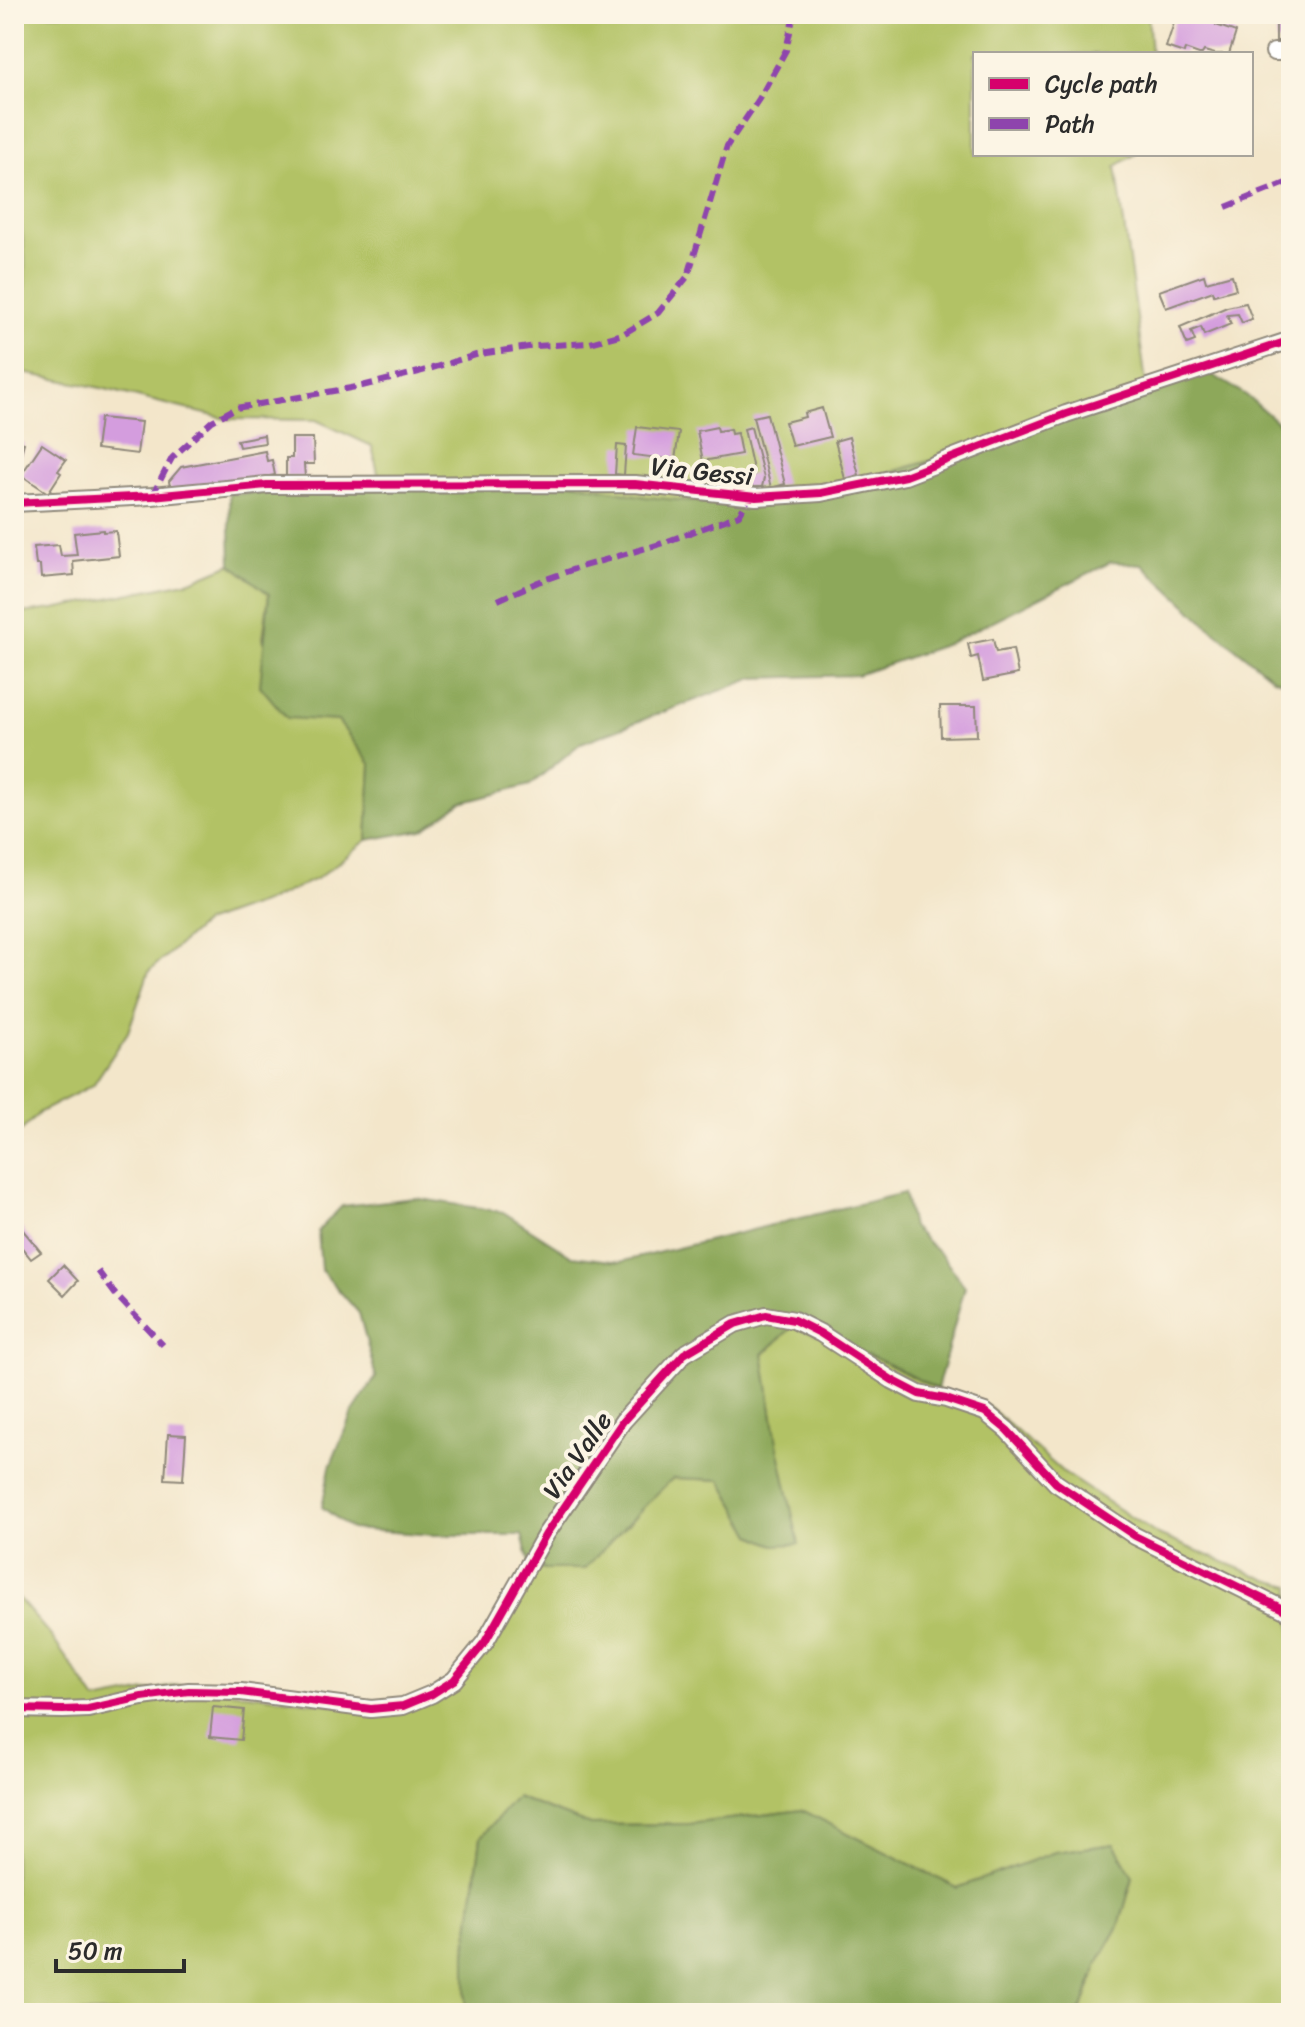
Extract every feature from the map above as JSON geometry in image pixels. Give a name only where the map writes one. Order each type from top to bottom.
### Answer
[{"type":"street","name":"Via Gessi","points":[[14,503],[152,496],[267,485],[635,484],[756,497],[821,493],[905,476],[1066,414],[1291,340]]},
{"type":"street","points":[[14,490],[36,501]]},
{"type":"street","name":"Via Valle","points":[[14,1709],[88,1709],[189,1691],[241,1692],[371,1709],[403,1706],[432,1694],[454,1680],[485,1642],[546,1534],[623,1421],[684,1354],[735,1324],[766,1315],[794,1320],[820,1333],[919,1394],[985,1412],[1007,1430],[1056,1483],[1122,1527],[1148,1543],[1291,1613]]},
{"type":"green space","points":[[14,14],[1148,14],[1151,52],[973,52],[973,156],[1133,156],[1116,166],[1147,390],[1062,422],[847,485],[745,507],[646,497],[569,482],[381,487],[372,446],[316,420],[226,419],[101,388],[24,373],[25,257],[14,169]]},
{"type":"green space","points":[[1203,369],[1246,395],[1291,434],[1291,684],[1273,678],[1212,629],[1142,564],[1111,562],[947,644],[857,675],[754,678],[581,743],[530,785],[461,803],[422,830],[367,840],[371,765],[338,721],[287,718],[260,686],[269,594],[231,564],[229,494],[569,482],[646,497],[745,506],[847,485],[958,453]]},
{"type":"green space","points":[[231,564],[269,594],[263,638],[287,717],[338,721],[371,765],[367,840],[318,878],[270,900],[204,923],[149,971],[128,1032],[93,1085],[40,1112],[14,1138],[14,614],[54,609],[191,581]]},
{"type":"green space","points":[[904,1193],[912,1227],[942,1256],[965,1287],[937,1389],[866,1354],[792,1327],[763,1354],[777,1443],[799,1544],[774,1545],[752,1535],[721,1480],[673,1478],[584,1569],[531,1569],[522,1535],[434,1535],[351,1529],[322,1507],[330,1467],[352,1413],[376,1377],[359,1313],[321,1270],[318,1231],[342,1206],[415,1198],[503,1212],[572,1256],[620,1262]]},
{"type":"green space","points":[[792,1327],[828,1337],[937,1389],[989,1407],[1065,1474],[1158,1535],[1268,1580],[1291,1586],[1291,2013],[1075,2013],[1082,2008],[1098,1963],[1119,1926],[1133,1878],[1114,1844],[1055,1852],[957,1888],[802,1810],[689,1824],[590,1825],[517,1797],[481,1837],[466,1953],[466,2013],[14,2013],[14,1593],[51,1636],[96,1701],[178,1685],[383,1711],[431,1703],[475,1656],[531,1569],[628,1525],[673,1478],[721,1480],[752,1535],[777,1443],[763,1355]]},
{"type":"green space","points":[[516,1797],[590,1825],[689,1824],[802,1810],[957,1888],[1055,1852],[1114,1844],[1133,1877],[1119,1926],[1098,1963],[1082,2008],[1075,2013],[466,2013],[466,1953],[481,1837]]},
{"type":"building","points":[[1177,14],[1234,14],[1234,17],[1217,18],[1216,25],[1236,32],[1230,52],[1193,52],[1185,49],[1181,52],[1166,47]]},
{"type":"building","points":[[1276,15],[1291,15],[1291,41],[1276,41]]},
{"type":"building","points":[[1204,275],[1206,282],[1232,275],[1236,289],[1214,295],[1213,291],[1166,308],[1159,291]]},
{"type":"building","points":[[1246,303],[1252,319],[1242,323],[1238,314],[1227,315],[1231,324],[1204,335],[1201,327],[1191,331],[1195,341],[1187,344],[1180,327],[1227,307]]},
{"type":"building","points":[[822,408],[830,437],[792,446],[785,422],[805,417],[804,413]]},
{"type":"building","points":[[767,414],[785,484],[771,488],[753,417]]},
{"type":"building","points":[[100,418],[141,422],[137,454],[96,449]]},
{"type":"building","points":[[637,427],[679,432],[675,460],[633,455]]},
{"type":"building","points":[[717,427],[718,431],[730,429],[731,434],[737,433],[741,454],[703,461],[697,431]]},
{"type":"building","points":[[751,427],[764,478],[762,487],[740,487],[741,477],[754,474],[744,429]]},
{"type":"building","points":[[264,435],[265,443],[239,447],[237,440]]},
{"type":"building","points":[[849,437],[859,475],[845,479],[835,441]]},
{"type":"building","points":[[292,438],[313,438],[314,464],[304,464],[305,477],[286,477],[286,458],[292,458]]},
{"type":"building","points":[[14,440],[24,443],[15,475],[14,475]]},
{"type":"building","points":[[42,444],[66,460],[48,493],[21,475]]},
{"type":"building","points":[[617,445],[626,446],[624,475],[615,474]]},
{"type":"building","points":[[265,451],[267,461],[272,460],[275,475],[171,493],[169,481],[181,467]]},
{"type":"building","points":[[116,531],[119,556],[73,561],[74,575],[41,578],[34,547],[59,545],[61,556],[77,555],[74,533]]},
{"type":"building","points":[[993,639],[996,652],[1013,649],[1018,674],[983,681],[978,656],[971,658],[968,644]]},
{"type":"building","points":[[940,706],[976,706],[977,736],[941,737]]},
{"type":"building","points":[[17,1223],[41,1252],[31,1259],[14,1238]]},
{"type":"building","points":[[63,1265],[78,1281],[65,1295],[49,1279]]},
{"type":"building","points":[[168,1434],[186,1435],[183,1480],[165,1479]]},
{"type":"building","points":[[213,1707],[244,1710],[241,1740],[210,1737]]},
{"type":"marked path","points":[[152,496],[172,458],[212,421],[236,408],[362,386],[479,354],[590,343],[623,334],[658,313],[688,276],[727,146],[759,99],[786,50],[794,14]]},
{"type":"marked path","points":[[1226,207],[1291,181]]},
{"type":"marked path","points":[[498,600],[580,567],[657,545],[739,515],[750,497]]},
{"type":"marked path","points":[[98,1271],[115,1294],[163,1345]]},
{"type":"cycle path","points":[[14,503],[152,496],[267,485],[635,484],[756,497],[821,493],[905,476],[1066,414],[1291,340]]},
{"type":"cycle path","points":[[14,1709],[88,1709],[189,1691],[241,1692],[371,1709],[403,1706],[432,1694],[454,1680],[485,1642],[546,1534],[623,1421],[684,1354],[735,1324],[766,1315],[794,1320],[820,1333],[919,1394],[985,1412],[1007,1430],[1056,1483],[1135,1536],[1291,1613]]}]
